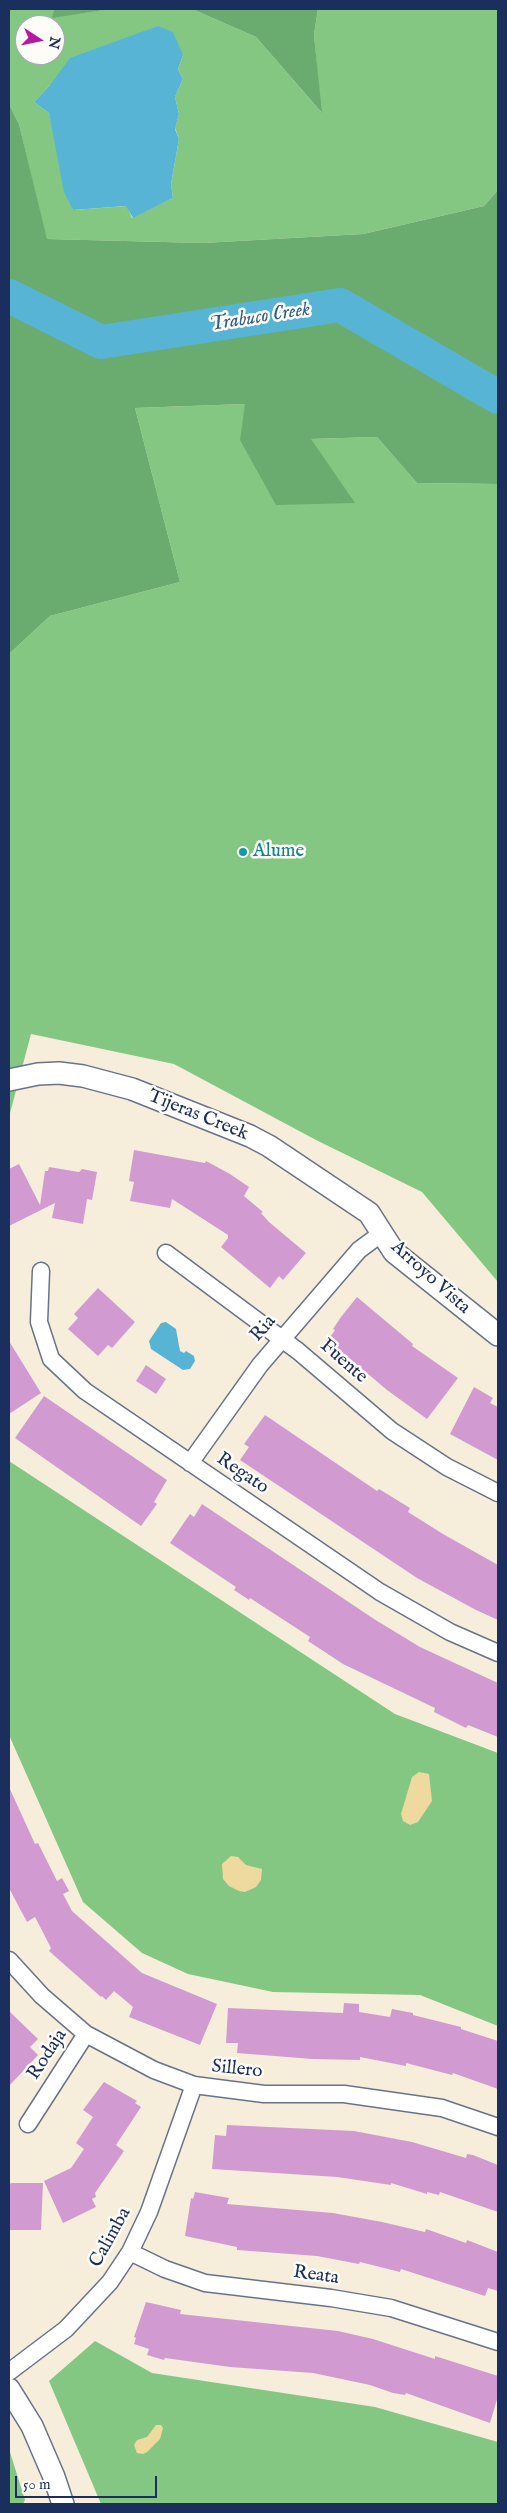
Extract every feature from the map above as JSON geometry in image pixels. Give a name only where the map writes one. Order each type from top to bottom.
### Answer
[{"type":"street","name":"Tijeras Creek","points":[[9,1080],[38,1074],[59,1073],[83,1076],[132,1089],[250,1136],[269,1146],[369,1213]]},
{"type":"street","name":"Arroyo Vista","points":[[369,1213],[394,1252],[498,1336]]},
{"type":"street","name":"Ria","points":[[190,1463],[222,1416],[282,1339],[359,1250],[382,1233]]},
{"type":"street","name":"Fuente","points":[[166,1253],[282,1339],[392,1431],[447,1467],[498,1493]]},
{"type":"street","name":"Regato","points":[[41,1271],[39,1322],[51,1359],[85,1391],[380,1592],[450,1632],[498,1653]]},
{"type":"street","name":"Sillero","points":[[9,1960],[42,1996],[86,2034],[154,2070],[194,2085],[264,2094],[344,2094],[442,2108],[498,2127]]},
{"type":"street","name":"Rodaja","points":[[28,2124],[86,2034]]},
{"type":"street","name":"Calimba","points":[[9,2372],[66,2329],[110,2282],[130,2252],[149,2212],[194,2085]]},
{"type":"street","name":"Reata","points":[[130,2252],[165,2270],[205,2283],[331,2298],[391,2308],[498,2342]]},
{"type":"street","points":[[9,2390],[32,2426],[54,2477],[62,2504]]},
{"type":"green space","points":[[9,9],[54,9],[53,15],[15,15],[15,65],[65,65],[65,15],[111,9],[192,9],[256,37],[321,112],[314,35],[318,9],[498,9],[498,190],[484,206],[363,234],[203,243],[46,239],[19,124],[9,104]],"holes":[[[183,55],[178,69],[183,79],[175,97],[179,114],[175,128],[179,139],[171,184],[173,198],[132,218],[127,206],[73,210],[49,113],[34,102],[50,85]]]},
{"type":"green space","points":[[54,9],[111,9],[65,16],[53,15]]},
{"type":"green space","points":[[192,9],[318,9],[314,35],[322,113],[256,37]]},
{"type":"green space","points":[[9,104],[19,124],[47,239],[203,243],[363,234],[484,206],[498,190],[498,484],[417,483],[377,437],[311,439],[355,503],[276,505],[240,440],[245,404],[135,408],[180,582],[50,616],[9,654]]},
{"type":"green space","points":[[245,404],[310,439],[377,437],[417,483],[498,484],[498,1282],[422,1192],[316,1140],[174,1064],[31,1034],[9,1117],[9,654],[50,616],[180,582],[135,408]]},
{"type":"green space","points":[[9,1461],[395,1714],[498,1753],[498,2026],[420,1995],[273,1992],[188,1974],[142,1953],[83,1902],[9,1735]]},
{"type":"green space","points":[[95,2341],[152,2373],[375,2407],[498,2442],[498,2504],[101,2504],[49,2381]]},
{"type":"green space","points":[[9,2449],[25,2500],[23,2504],[9,2504]]},
{"type":"sand","points":[[419,1772],[429,1774],[432,1801],[418,1822],[410,1825],[403,1821],[401,1814],[412,1777]]},
{"type":"sand","points":[[231,1856],[238,1857],[246,1865],[262,1869],[261,1880],[256,1887],[245,1892],[239,1891],[229,1886],[223,1879],[222,1864]]},
{"type":"sand","points":[[156,2425],[161,2425],[163,2428],[160,2439],[147,2452],[143,2454],[137,2453],[134,2445],[137,2440],[147,2437]]},
{"type":"water","points":[[158,26],[173,32],[183,55],[178,69],[183,79],[175,97],[179,114],[175,129],[179,139],[171,184],[173,198],[133,218],[126,206],[73,210],[64,192],[49,113],[34,102],[50,85],[70,58]]},
{"type":"water","points":[[166,1322],[176,1329],[180,1351],[184,1353],[186,1351],[194,1356],[195,1361],[190,1369],[183,1370],[151,1349],[149,1341],[161,1323]]},
{"type":"building","points":[[134,1150],[205,1163],[206,1161],[230,1174],[249,1187],[244,1196],[263,1212],[261,1213],[269,1222],[306,1253],[283,1280],[279,1276],[270,1288],[221,1247],[228,1238],[228,1235],[172,1199],[170,1208],[130,1201],[134,1182],[129,1181]]},
{"type":"building","points":[[19,1164],[40,1205],[45,1171],[48,1171],[49,1167],[79,1172],[82,1169],[97,1172],[92,1200],[87,1199],[83,1224],[52,1218],[55,1203],[9,1226],[9,1169]]},
{"type":"building","points":[[98,1288],[135,1322],[112,1348],[108,1345],[98,1356],[68,1329],[78,1318],[74,1314]]},
{"type":"building","points":[[357,1297],[413,1344],[412,1346],[458,1378],[427,1419],[387,1390],[328,1340],[341,1317]]},
{"type":"building","points":[[9,1341],[41,1393],[9,1414]]},
{"type":"building","points":[[146,1365],[166,1379],[156,1394],[136,1381]]},
{"type":"building","points":[[474,1387],[493,1398],[490,1403],[498,1407],[498,1460],[450,1434]]},
{"type":"building","points":[[44,1396],[167,1480],[154,1502],[157,1504],[141,1526],[15,1438]]},
{"type":"building","points":[[265,1415],[377,1491],[379,1489],[410,1508],[408,1512],[498,1565],[498,1620],[417,1578],[240,1460],[249,1447],[244,1444]]},
{"type":"building","points":[[202,1504],[374,1619],[420,1647],[498,1683],[498,1737],[468,1725],[466,1728],[434,1712],[435,1708],[343,1664],[308,1641],[310,1637],[250,1598],[249,1600],[234,1590],[236,1587],[170,1543],[190,1514],[194,1517]]},
{"type":"building","points":[[9,1787],[35,1844],[38,1843],[57,1881],[62,1878],[69,1891],[63,1894],[72,1911],[142,1973],[217,2004],[200,2045],[129,2017],[133,2007],[114,1991],[106,2000],[101,1997],[49,1951],[51,1948],[35,1917],[27,1922],[9,1888]]},
{"type":"building","points":[[344,2003],[359,2004],[359,2012],[390,2017],[392,2009],[413,2013],[413,2015],[461,2027],[461,2029],[498,2041],[498,2089],[453,2073],[452,2075],[406,2063],[406,2066],[360,2057],[360,2060],[312,2059],[237,2053],[238,2043],[226,2043],[228,2008],[343,2013]]},
{"type":"building","points":[[9,2011],[38,2039],[30,2047],[38,2055],[9,2086]]},
{"type":"building","points":[[104,2082],[137,2101],[135,2103],[141,2107],[116,2145],[124,2151],[95,2193],[96,2197],[92,2199],[96,2207],[63,2223],[44,2181],[71,2168],[84,2149],[76,2143],[93,2117],[83,2110]]},
{"type":"building","points":[[227,2125],[354,2131],[412,2142],[466,2158],[467,2154],[473,2155],[498,2165],[498,2212],[440,2192],[439,2195],[427,2192],[427,2194],[391,2183],[391,2185],[337,2177],[212,2169],[215,2135],[226,2136]]},
{"type":"building","points":[[43,2183],[41,2230],[9,2230],[9,2184]]},
{"type":"building","points":[[195,2192],[229,2198],[227,2204],[333,2213],[425,2232],[426,2229],[466,2243],[467,2240],[498,2252],[498,2291],[488,2288],[485,2296],[401,2269],[400,2272],[360,2262],[359,2264],[317,2256],[237,2250],[237,2247],[185,2236],[191,2198],[193,2199]]},
{"type":"building","points":[[146,2302],[181,2310],[180,2314],[338,2331],[373,2339],[435,2359],[435,2356],[498,2376],[498,2396],[490,2423],[406,2393],[405,2395],[393,2393],[370,2385],[313,2373],[230,2367],[165,2358],[164,2360],[147,2355],[149,2349],[134,2344],[136,2338],[134,2337]]},
{"type":"waterway","name":"Trabuco Creek","points":[[9,296],[101,342],[340,305],[498,397]]},
{"type":"place","name":"Alume","points":[[243,852]]}]
